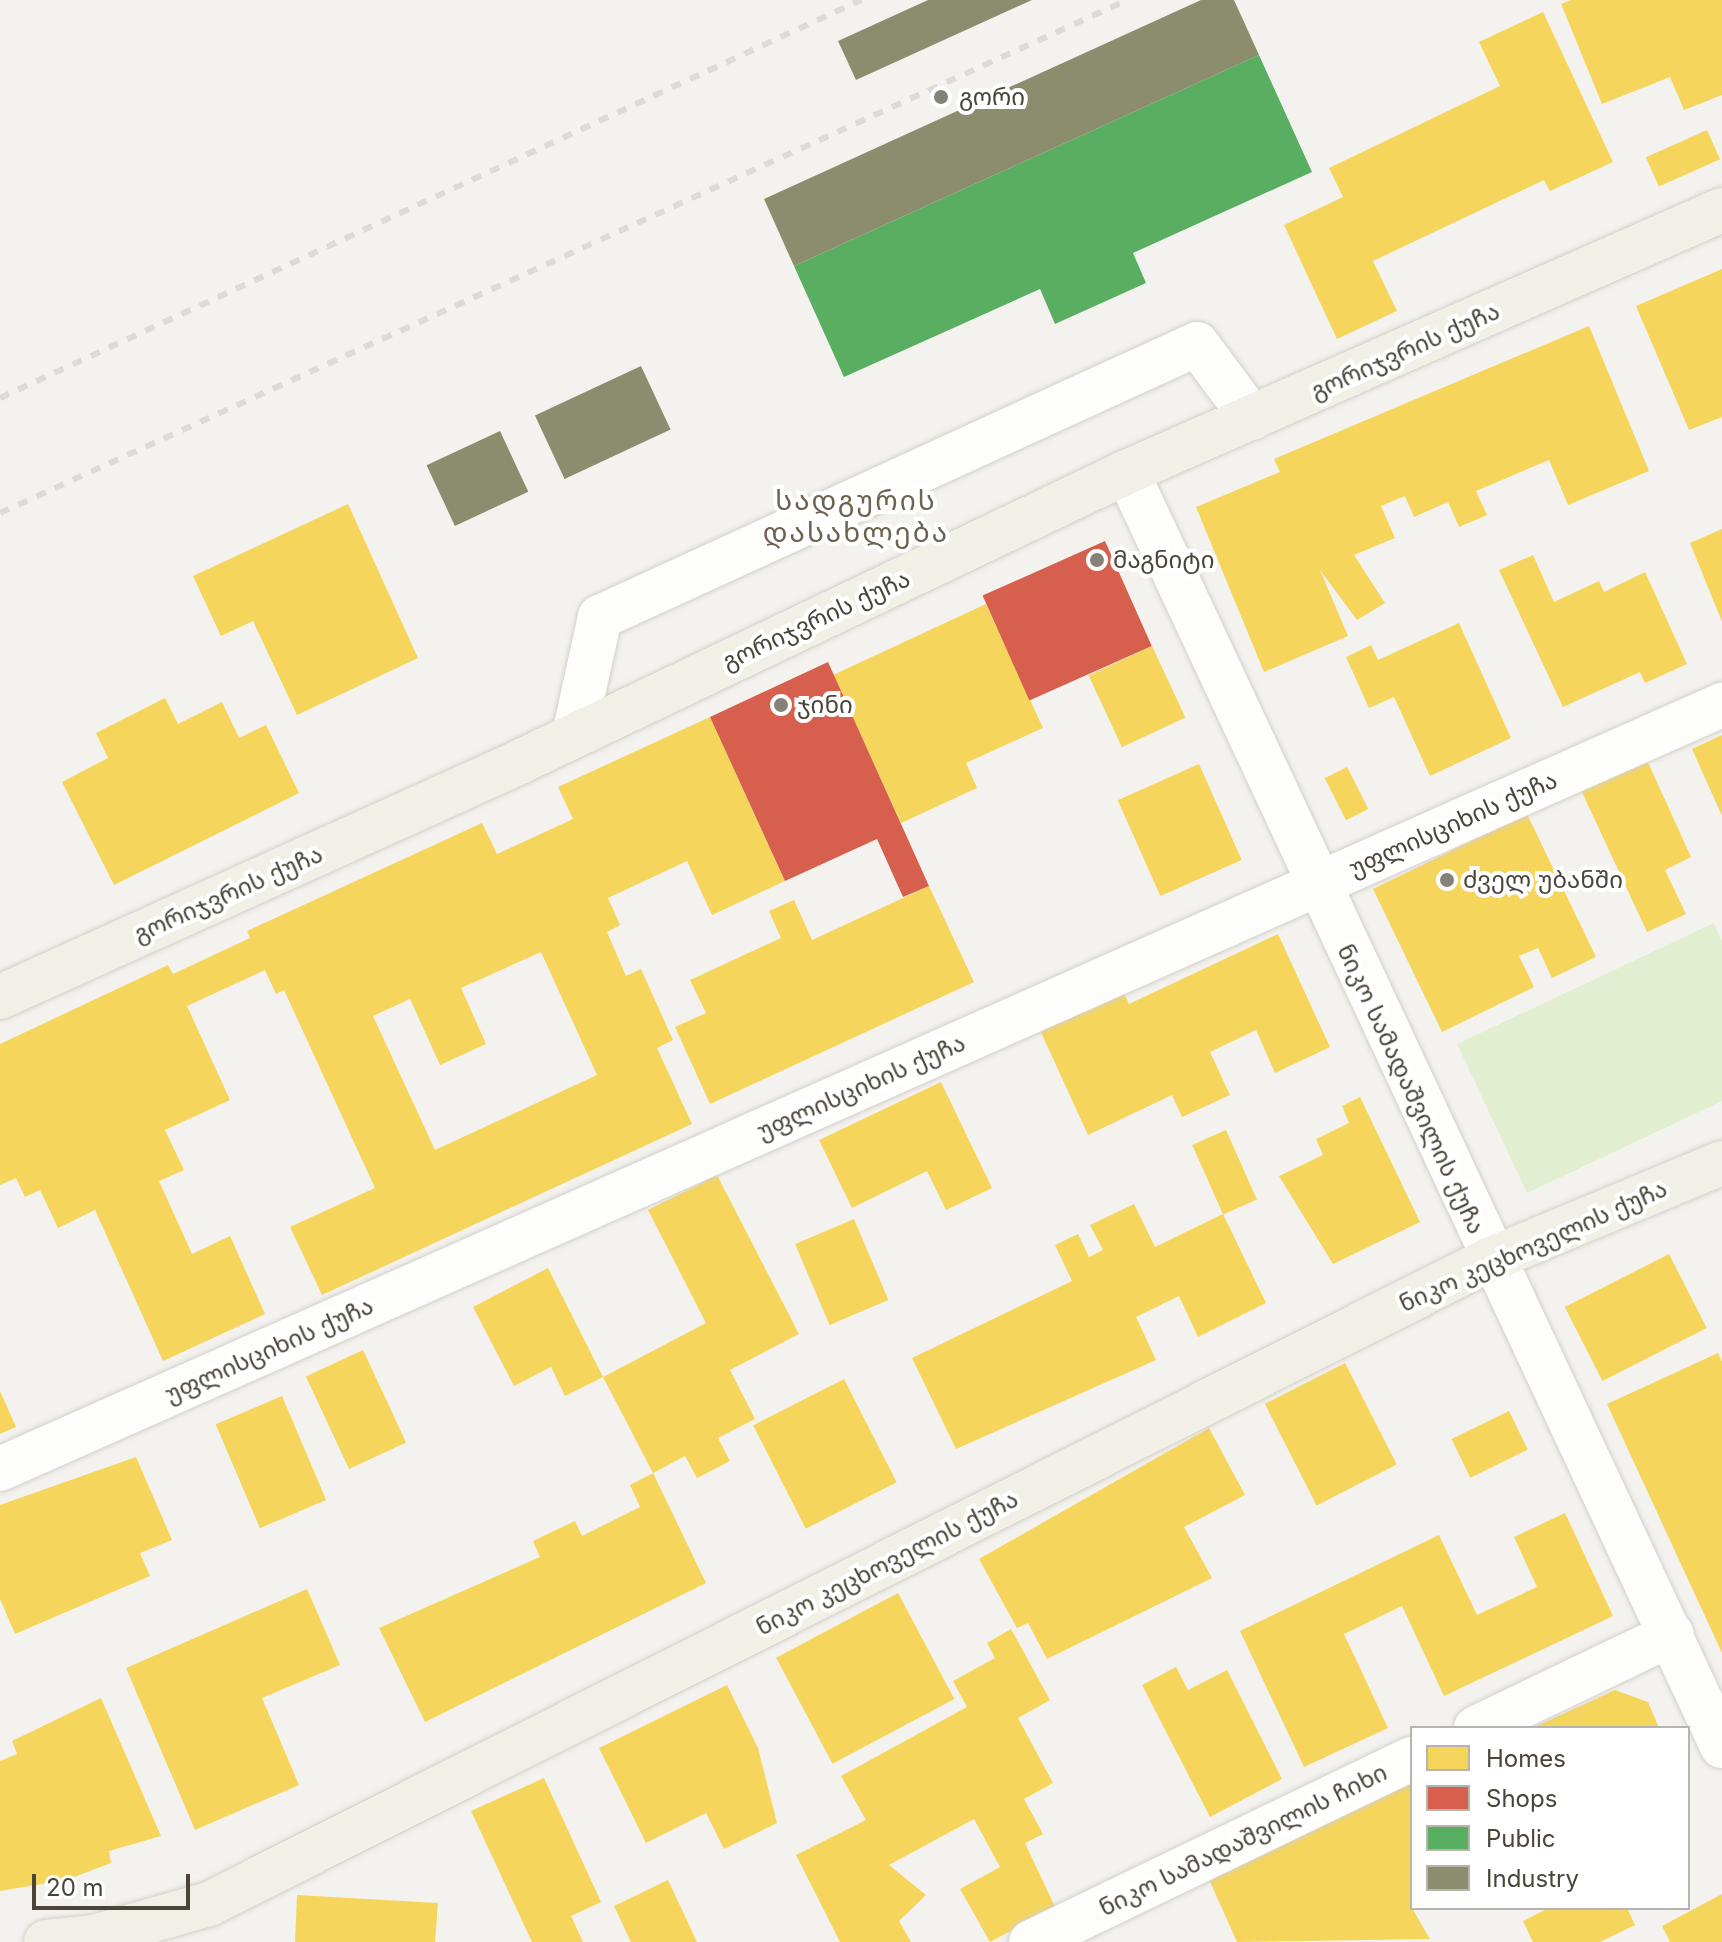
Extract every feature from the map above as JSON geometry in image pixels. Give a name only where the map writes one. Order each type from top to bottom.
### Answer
[{"type":"main road","name":"გორიჯვრის ქუჩა","points":[[0,997],[574,735],[1127,472],[1722,210]]},
{"type":"main road","name":"ნიკო კეცხოველის ქუჩა","points":[[46,1942],[94,1937],[209,1904],[1491,1259],[1722,1163]]},
{"type":"street","points":[[574,735],[600,617],[1197,344],[1252,418]]},
{"type":"street","name":"ნიკო სამადაშვილის ქუჩა","points":[[1127,472],[1315,886],[1672,1634],[1722,1746]]},
{"type":"street","name":"უფლისციხის ქუჩა","points":[[0,1469],[1722,705]]},
{"type":"street","points":[[1480,1726],[1672,1634]]},
{"type":"street","name":"ნიკო სამადაშვილის ჩიხი","points":[[1031,1942],[1410,1760]]},
{"type":"green space","points":[[1714,923],[1722,942],[1722,1101],[1527,1193],[1457,1044]]},
{"type":"building: Homes","points":[[1571,0],[1722,0],[1722,95],[1684,110],[1670,77],[1602,104],[1561,4]]},
{"type":"building: Homes","points":[[1543,12],[1613,162],[1550,191],[1544,180],[1373,261],[1397,311],[1337,339],[1284,225],[1343,197],[1329,168],[1500,86],[1479,42]]},
{"type":"building: Homes","points":[[1707,130],[1720,159],[1659,186],[1646,157]]},
{"type":"building: Homes","points":[[1722,269],[1722,417],[1689,430],[1636,306]]},
{"type":"building: Homes","points":[[1589,326],[1649,471],[1568,505],[1549,460],[1476,491],[1487,515],[1459,527],[1448,502],[1414,517],[1405,496],[1381,506],[1395,538],[1354,555],[1385,603],[1357,620],[1320,570],[1348,636],[1264,672],[1196,507],[1280,472],[1274,459]]},
{"type":"building: Homes","points":[[348,504],[418,658],[297,715],[253,621],[221,636],[193,576]]},
{"type":"building: Homes","points":[[1722,529],[1722,622],[1690,543]]},
{"type":"building: Homes","points":[[1533,555],[1554,602],[1599,581],[1604,592],[1645,572],[1687,664],[1645,683],[1640,672],[1563,707],[1499,570]]},
{"type":"building: Homes","points":[[986,604],[1043,728],[966,763],[977,788],[901,823],[833,675]]},
{"type":"building: Homes","points":[[1459,623],[1511,738],[1430,776],[1394,697],[1369,708],[1346,657],[1371,645],[1378,660]]},
{"type":"building: Homes","points":[[1152,646],[1185,718],[1122,747],[1089,676]]},
{"type":"building: Homes","points":[[165,698],[178,724],[222,702],[239,738],[266,725],[299,793],[114,885],[62,782],[108,758],[96,733]]},
{"type":"building: Homes","points":[[710,717],[785,881],[712,915],[687,861],[608,898],[620,925],[607,932],[626,976],[641,969],[673,1040],[657,1048],[692,1124],[322,1295],[290,1227],[375,1188],[284,990],[276,994],[265,970],[187,1006],[230,1100],[165,1130],[184,1170],[159,1181],[192,1254],[230,1236],[265,1314],[163,1361],[95,1210],[58,1228],[40,1190],[25,1197],[16,1178],[0,1185],[0,1044],[168,965],[173,974],[250,938],[247,931],[482,823],[497,854],[573,819],[558,787]],"holes":[[[541,952],[597,1075],[435,1150],[373,1016],[410,999],[440,1065],[486,1044],[461,988]]]},
{"type":"building: Homes","points":[[1722,735],[1722,816],[1692,749]]},
{"type":"building: Homes","points":[[1646,758],[1691,857],[1665,870],[1686,914],[1647,932],[1581,790]]},
{"type":"building: Homes","points":[[1199,764],[1242,860],[1160,896],[1118,800]]},
{"type":"building: Homes","points":[[1347,767],[1368,809],[1346,820],[1325,778]]},
{"type":"building: Homes","points":[[1527,814],[1596,957],[1552,978],[1538,948],[1519,956],[1534,987],[1442,1032],[1373,889]]},
{"type":"building: Homes","points":[[929,886],[974,982],[710,1104],[675,1027],[706,1013],[690,980],[781,938],[769,911],[794,900],[812,940]]},
{"type":"building: Homes","points":[[1278,934],[1330,1047],[1275,1073],[1256,1030],[1210,1052],[1230,1095],[1182,1117],[1172,1095],[1088,1135],[1039,1028],[1122,989],[1129,1004]]},
{"type":"building: Homes","points":[[941,1082],[992,1188],[946,1210],[927,1171],[852,1208],[819,1140]]},
{"type":"building: Homes","points":[[1360,1097],[1420,1222],[1333,1264],[1279,1176],[1323,1155],[1316,1139],[1349,1123],[1342,1106]]},
{"type":"building: Homes","points":[[1226,1130],[1257,1199],[1223,1214],[1192,1145]]},
{"type":"building: Homes","points":[[717,1175],[799,1334],[730,1370],[755,1419],[718,1438],[730,1461],[697,1478],[685,1456],[653,1473],[603,1377],[706,1323],[648,1210]]},
{"type":"building: Homes","points":[[1134,1204],[1155,1247],[1223,1214],[1266,1303],[1198,1337],[1179,1296],[1136,1317],[1156,1360],[956,1449],[912,1358],[1072,1281],[1055,1245],[1078,1234],[1089,1257],[1103,1250],[1090,1225]]},
{"type":"building: Homes","points":[[854,1219],[888,1300],[829,1325],[795,1244]]},
{"type":"building: Homes","points":[[1669,1254],[1707,1328],[1602,1381],[1565,1307]]},
{"type":"building: Homes","points":[[548,1268],[603,1377],[565,1396],[551,1367],[514,1386],[473,1307]]},
{"type":"building: Homes","points":[[363,1350],[406,1442],[349,1469],[306,1377]]},
{"type":"building: Homes","points":[[1718,1353],[1722,1362],[1722,1653],[1607,1404]]},
{"type":"building: Homes","points":[[1345,1363],[1397,1465],[1317,1505],[1265,1404]]},
{"type":"building: Homes","points":[[844,1379],[897,1482],[806,1529],[753,1425]]},
{"type":"building: Homes","points":[[0,1391],[16,1427],[0,1434]]},
{"type":"building: Homes","points":[[282,1396],[326,1500],[260,1528],[216,1424]]},
{"type":"building: Homes","points":[[1509,1411],[1528,1450],[1470,1478],[1451,1439]]},
{"type":"building: Homes","points":[[1209,1428],[1245,1495],[1184,1527],[1212,1578],[1047,1659],[1028,1623],[1017,1628],[979,1559]]},
{"type":"building: Homes","points":[[136,1457],[172,1540],[140,1553],[150,1576],[15,1634],[0,1599],[0,1505]]},
{"type":"building: Homes","points":[[653,1473],[706,1583],[425,1722],[379,1628],[540,1557],[533,1541],[575,1521],[582,1536],[640,1507],[630,1485]]},
{"type":"building: Homes","points":[[1565,1513],[1613,1616],[1444,1696],[1402,1606],[1344,1634],[1388,1728],[1304,1767],[1240,1631],[1439,1535],[1477,1615],[1537,1587],[1514,1537]]},
{"type":"building: Homes","points":[[307,1589],[340,1665],[262,1698],[299,1785],[195,1830],[126,1668]]},
{"type":"building: Homes","points":[[898,1593],[954,1699],[832,1764],[776,1658]]},
{"type":"building: Homes","points":[[1011,1629],[1050,1700],[1018,1718],[1053,1783],[1024,1799],[1043,1834],[1025,1843],[1055,1907],[990,1942],[960,1889],[1000,1867],[974,1819],[889,1865],[926,1895],[899,1921],[911,1942],[840,1942],[796,1855],[866,1820],[841,1776],[967,1707],[953,1681],[995,1658],[987,1643]]},
{"type":"building: Homes","points":[[1176,1667],[1188,1690],[1227,1670],[1282,1779],[1210,1817],[1142,1685]]},
{"type":"building: Homes","points":[[727,1685],[758,1748],[777,1823],[724,1849],[706,1813],[646,1843],[599,1748]]},
{"type":"building: Homes","points":[[1615,1690],[1648,1702],[1658,1726],[1536,1726]]},
{"type":"building: Homes","points":[[101,1698],[161,1836],[109,1851],[111,1863],[66,1880],[0,1891],[0,1761],[17,1754],[12,1741]]},
{"type":"building: Homes","points":[[544,1778],[601,1902],[571,1916],[583,1942],[532,1942],[471,1811]]},
{"type":"building: Homes","points":[[1410,1783],[1410,1910],[1413,1910],[1430,1939],[1237,1942],[1207,1875]]},
{"type":"building: Homes","points":[[668,1880],[697,1942],[631,1942],[614,1906]]},
{"type":"building: Homes","points":[[1722,1894],[1722,1942],[1670,1942],[1662,1926]]},
{"type":"building: Homes","points":[[297,1895],[438,1903],[435,1942],[295,1942]]},
{"type":"building: Homes","points":[[1545,1910],[1628,1910],[1635,1925],[1600,1942],[1533,1942],[1523,1921]]},
{"type":"building: Shops","points":[[1105,541],[1152,646],[1029,701],[983,596]]},
{"type":"building: Shops","points":[[828,662],[929,886],[903,897],[877,839],[785,881],[710,717]]},
{"type":"building: Public","points":[[1259,55],[1312,172],[1133,253],[1146,283],[1055,324],[1040,289],[844,377],[794,266]]},
{"type":"building: Industry","points":[[928,0],[1032,0],[856,80],[838,41]]},
{"type":"building: Industry","points":[[1201,0],[1234,0],[1259,55],[794,266],[764,199]]},
{"type":"building: Industry","points":[[641,366],[671,429],[565,479],[535,415]]},
{"type":"building: Industry","points":[[500,431],[528,492],[455,526],[427,465]]},
{"type":"railway","points":[[0,398],[861,0]]},
{"type":"railway","points":[[0,513],[1127,0]]},
{"type":"place","name":"გორი","points":[[941,97]]},
{"type":"place","name":"მაგნიტი","points":[[1097,560]]},
{"type":"place","name":"ჯინი","points":[[781,705]]},
{"type":"place","name":"ძველ უბანში","points":[[1447,880]]},
{"type":"district","name":"სადგურის დასახლება","points":[[856,516]]}]
